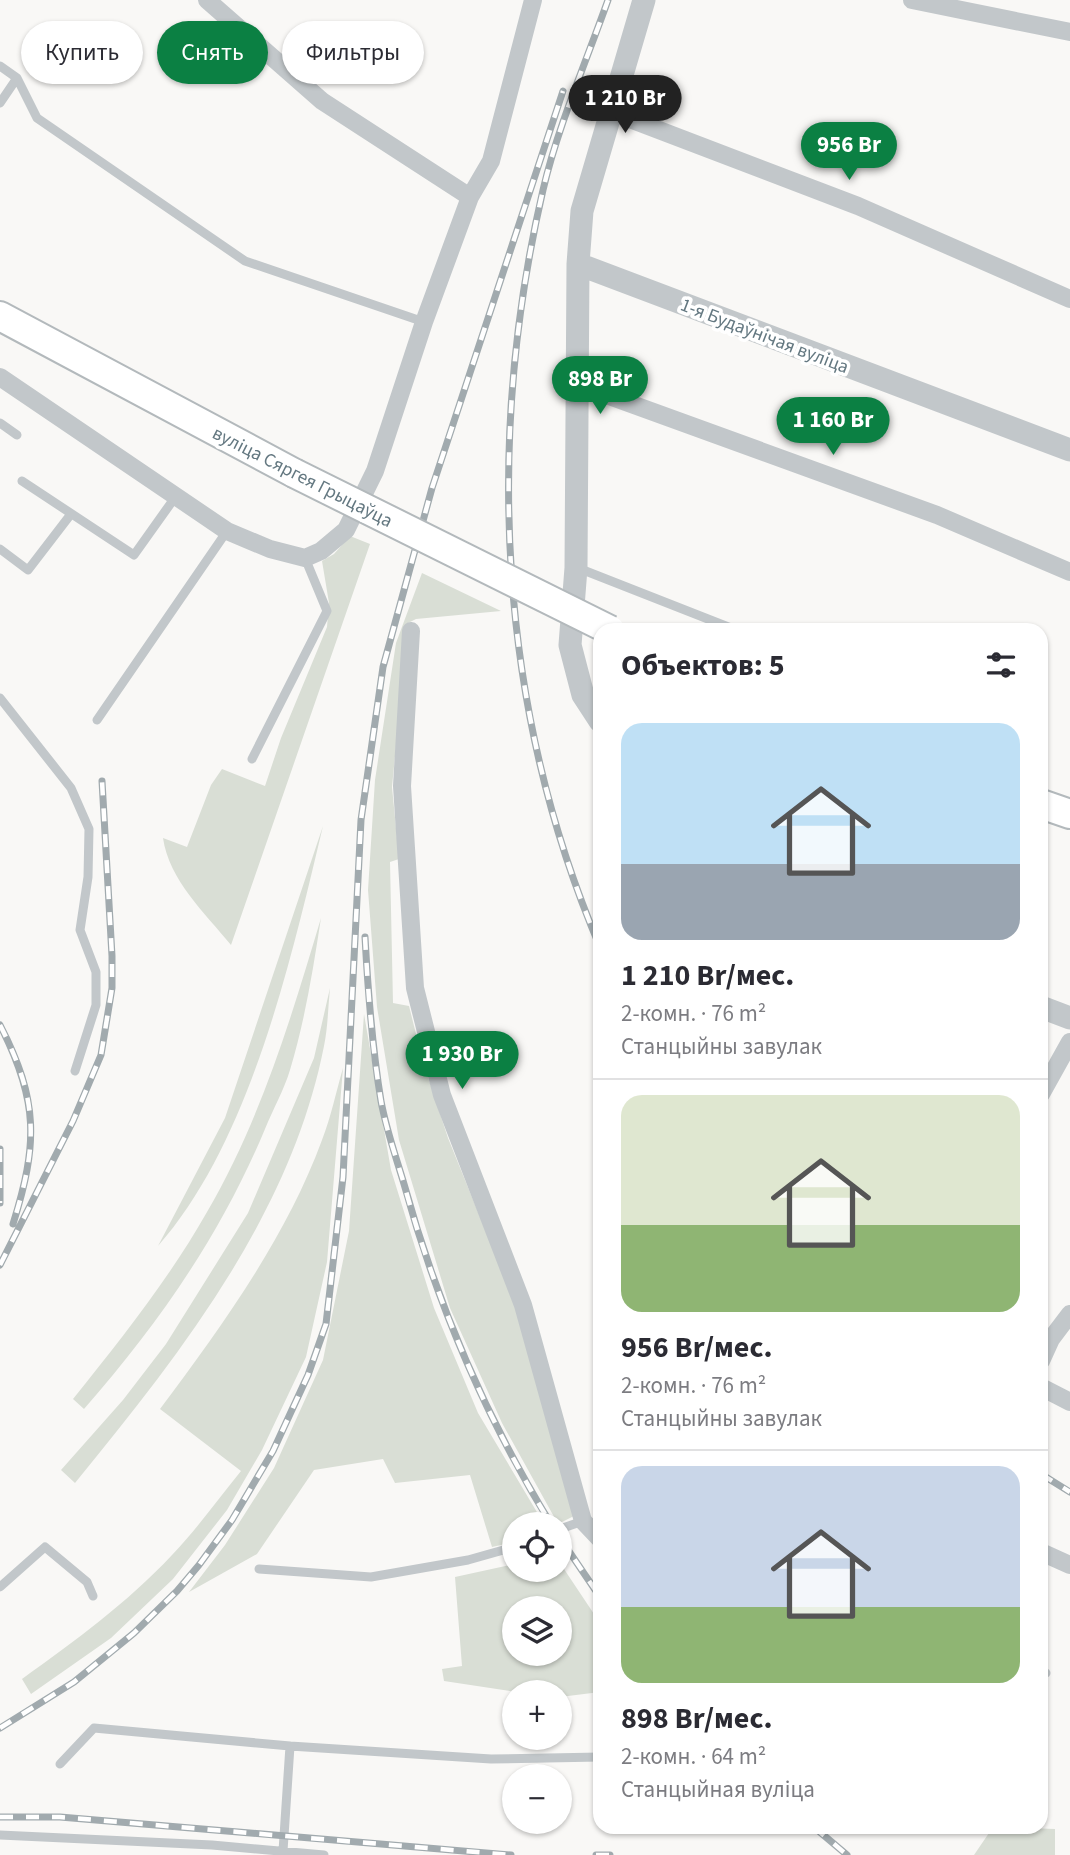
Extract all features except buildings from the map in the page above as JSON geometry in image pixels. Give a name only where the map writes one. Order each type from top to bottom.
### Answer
[{"type":"main road","name":"вуліца Сяргея Грыцаўца","points":[[0,316],[294,473],[596,623]]},
{"type":"main road","points":[[1048,806],[1070,814]]},
{"type":"street","points":[[206,0],[322,101],[470,197]]},
{"type":"street","points":[[1,379],[227,531],[270,550],[305,558],[321,551],[346,530],[375,471],[424,322],[470,197],[491,161],[533,0]]},
{"type":"street","points":[[593,710],[583,695],[570,645],[576,568],[578,264],[582,211],[609,111],[644,0]]},
{"type":"street","points":[[912,0],[1070,33]]},
{"type":"street","points":[[609,111],[859,206],[1070,299]]},
{"type":"street","name":"1-я Будаўнічая вуліца","points":[[578,264],[1070,450]]},
{"type":"street","points":[[579,385],[937,515],[1070,572]]},
{"type":"street","points":[[411,631],[402,786],[415,988],[442,1095],[523,1305],[583,1521],[593,1532]]},
{"type":"street","points":[[1048,1010],[1070,1018]]},
{"type":"street","points":[[1048,1081],[1070,1042]]},
{"type":"street","points":[[1048,1346],[1070,1314]]},
{"type":"street","points":[[1048,1391],[1070,1402]]},
{"type":"street","points":[[1048,1555],[1070,1565]]},
{"type":"lane","points":[[0,66],[18,78],[37,118],[244,261],[424,322]]},
{"type":"lane","points":[[0,103],[18,78]]},
{"type":"lane","points":[[0,424],[17,435]]},
{"type":"lane","points":[[22,481],[134,555],[176,496]]},
{"type":"lane","points":[[0,549],[29,570],[71,514]]},
{"type":"lane","points":[[97,720],[227,531]]},
{"type":"lane","points":[[253,760],[327,611],[305,558]]},
{"type":"lane","points":[[576,568],[718,623]]},
{"type":"lane","points":[[0,698],[71,788],[89,829],[88,877],[80,930],[96,972],[96,1005],[75,1071]]},
{"type":"lane","points":[[572,1525],[583,1521]]},
{"type":"lane","points":[[0,1587],[45,1547],[88,1582],[93,1596]]},
{"type":"lane","points":[[259,1569],[371,1577],[468,1560],[502,1550]]},
{"type":"lane","points":[[60,1764],[94,1728],[290,1746],[491,1759],[593,1757]]},
{"type":"lane","points":[[283,1851],[290,1746]]},
{"type":"lane","points":[[0,1835],[324,1855]]},
{"type":"shaded area","points":[[350,536],[370,544],[231,945],[180,882],[172,868],[163,838],[187,847],[211,785],[222,769],[265,786],[281,738],[327,627],[329,603],[322,561],[334,554]]},
{"type":"shaded area","points":[[422,573],[501,611],[416,619],[408,623],[392,787],[399,859],[390,862],[393,1003],[409,1006],[423,1062],[448,1138],[516,1306],[578,1514],[572,1517],[572,1512],[551,1512],[502,1423],[450,1308],[399,1140],[377,1007],[368,890],[375,780],[396,643]]},
{"type":"shaded area","points":[[323,826],[281,990],[242,1103],[218,1155],[190,1204],[158,1246],[225,1118]]},
{"type":"shaded area","points":[[321,918],[312,976],[290,1070],[248,1168],[187,1276],[138,1343],[84,1409],[73,1399],[161,1285],[207,1212],[243,1142],[273,1069]]},
{"type":"shaded area","points":[[330,988],[325,1039],[308,1108],[286,1167],[259,1224],[192,1332],[75,1483],[61,1470],[123,1400],[166,1344],[248,1213],[314,1058]]},
{"type":"shaded area","points":[[364,1014],[391,1170],[434,1308],[478,1413],[537,1512],[502,1512],[502,1545],[492,1547],[470,1475],[395,1483],[383,1459],[314,1470],[257,1554],[189,1592],[225,1545],[274,1468],[323,1360],[349,1231]]},
{"type":"shaded area","points":[[343,1068],[327,1262],[306,1357],[262,1450],[227,1510],[173,1579],[111,1638],[31,1694],[22,1679],[100,1621],[155,1573],[190,1535],[241,1471],[160,1409],[251,1280],[290,1212],[322,1140]]},
{"type":"shaded area","points":[[502,1567],[502,1582],[572,1581],[593,1612],[593,1693],[572,1696],[572,1680],[502,1680],[502,1690],[444,1681],[442,1669],[462,1666],[455,1577]]},
{"type":"shaded area","points":[[1048,1829],[1055,1829],[1055,1855],[974,1855],[988,1834],[1048,1834]]},
{"type":"railway","points":[[593,928],[566,856],[540,764],[522,669],[512,573],[509,477],[513,381],[525,285],[543,190],[564,118],[608,0]]},
{"type":"railway","points":[[0,1728],[74,1682],[134,1633],[199,1565],[232,1520],[273,1451],[308,1375],[326,1324],[343,1177],[361,820],[383,667],[432,488],[563,91]]},
{"type":"railway","points":[[0,1265],[73,1121],[101,1055],[112,988],[102,781]]},
{"type":"railway","points":[[365,937],[381,1101],[417,1229],[466,1359],[505,1443],[544,1512]]},
{"type":"railway","points":[[0,1025],[22,1077],[30,1123],[27,1170],[13,1224]]},
{"type":"railway","points":[[0,1149],[0,1203]]},
{"type":"railway","points":[[1048,1478],[1070,1492]]},
{"type":"railway","points":[[572,1556],[593,1587]]},
{"type":"railway","points":[[0,1817],[60,1817],[511,1855]]},
{"type":"railway","points":[[822,1834],[847,1855]]},
{"type":"railway","points":[[596,1855],[610,1855]]}]
